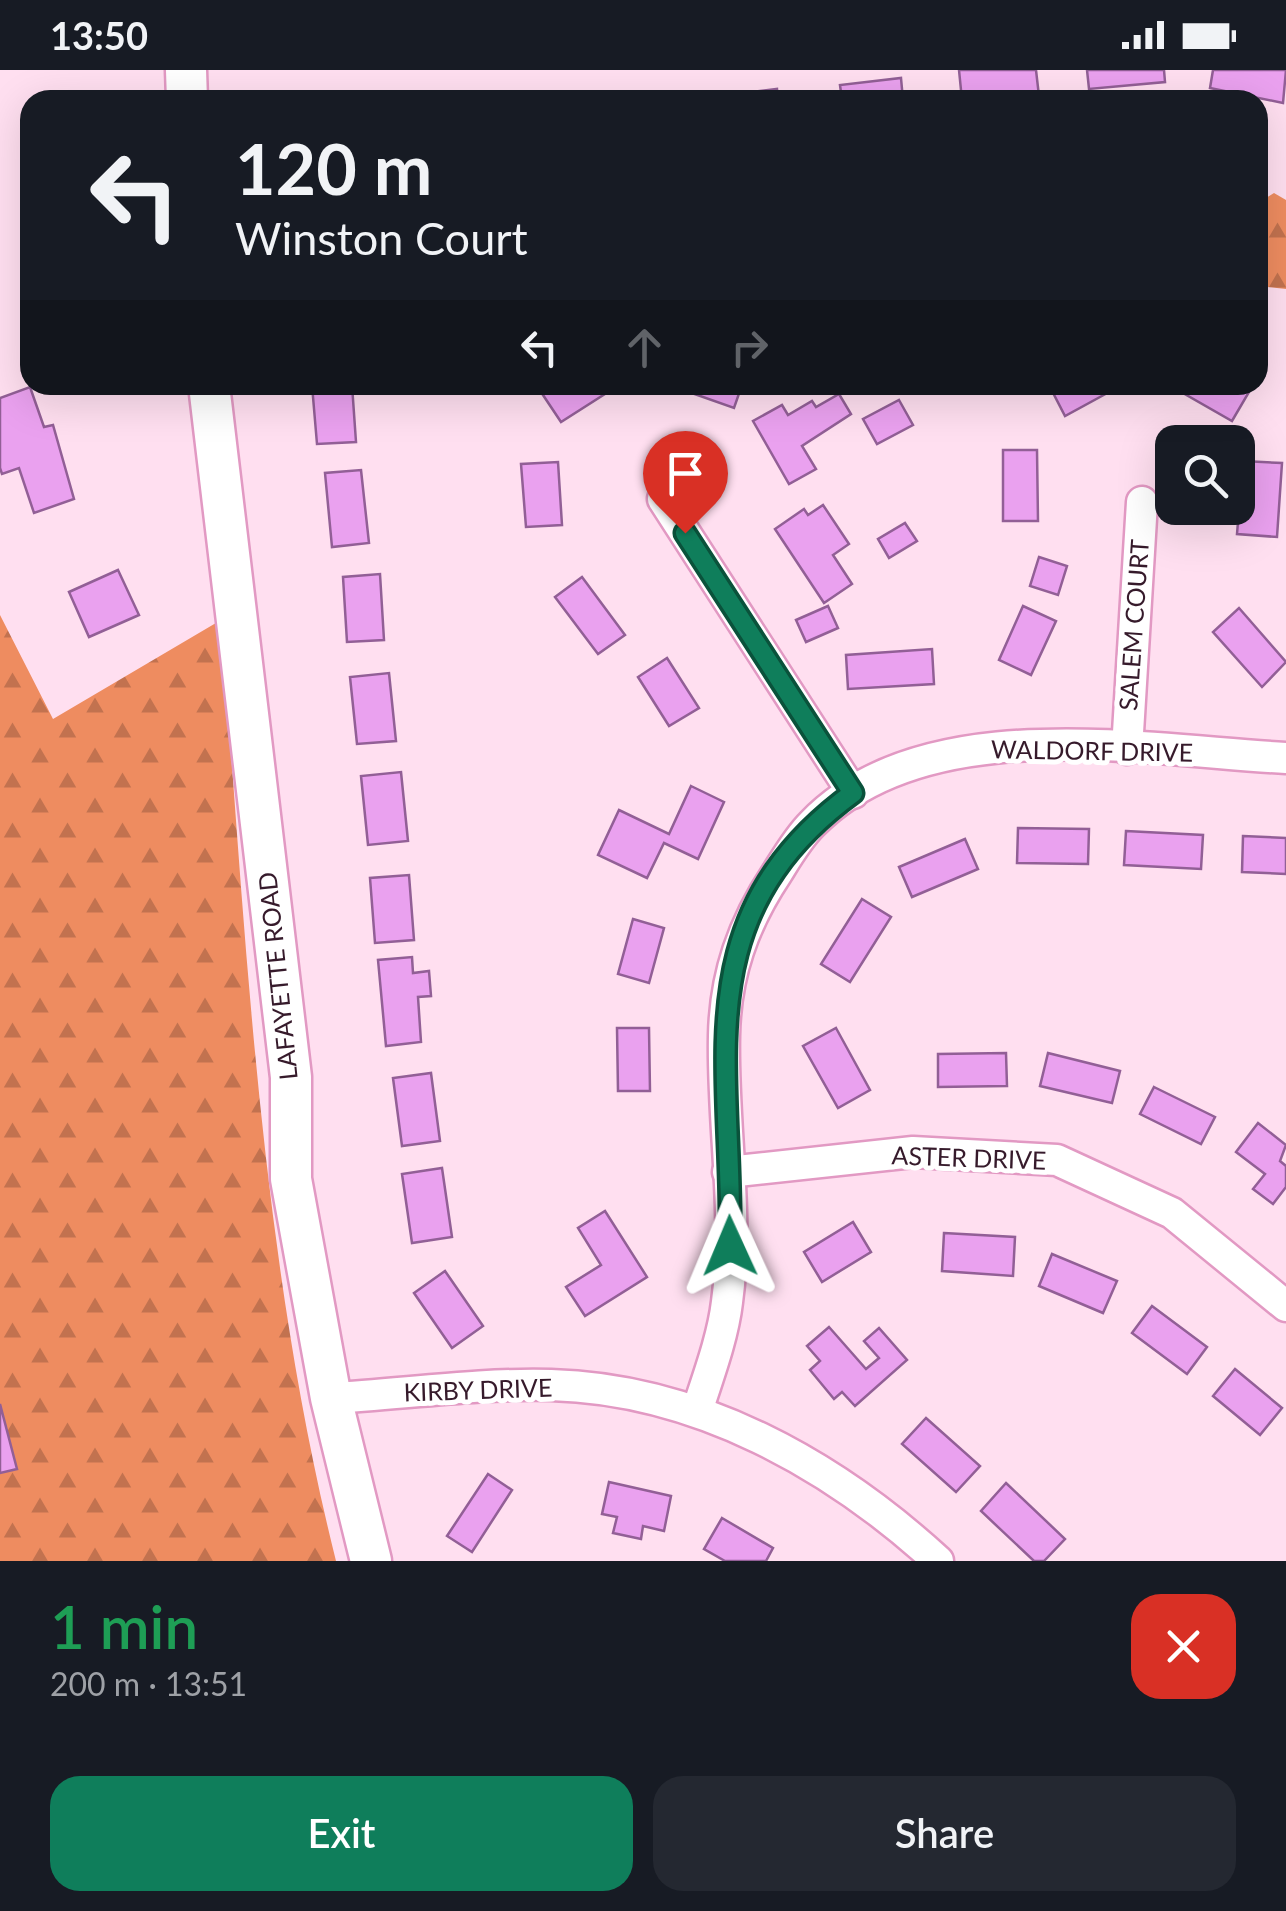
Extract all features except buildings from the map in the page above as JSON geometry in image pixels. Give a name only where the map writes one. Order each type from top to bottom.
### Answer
[{"type":"main road","name":"LAFAYETTE ROAD","points":[[210,395],[292,1077],[291,1180],[331,1398],[371,1561]]},
{"type":"street","points":[[663,498],[853,793]]},
{"type":"street","name":"SALEM COURT","points":[[1126,749],[1142,502]]},
{"type":"street","name":"WALDORF DRIVE","points":[[697,1411],[727,1304],[724,1036],[728,980],[742,933],[812,823],[853,793],[925,760],[972,749],[1027,745],[1286,758]]},
{"type":"street","name":"ASTER DRIVE","points":[[728,1172],[912,1152],[1057,1160],[1172,1213],[1286,1306]]},
{"type":"street","name":"KIRBY DRIVE","points":[[331,1398],[553,1385],[697,1411],[758,1436],[821,1472],[869,1502],[938,1561]]},
{"type":"green space","points":[[1274,193],[1286,200],[1286,289],[1268,287],[1268,197]]},
{"type":"green space","points":[[0,615],[53,719],[221,620],[248,975],[272,1211],[310,1445],[336,1561],[0,1561]]},
{"type":"route","points":[[685,533],[853,793],[812,823],[762,895],[742,933],[728,980],[724,1036],[730,1246]]}]
